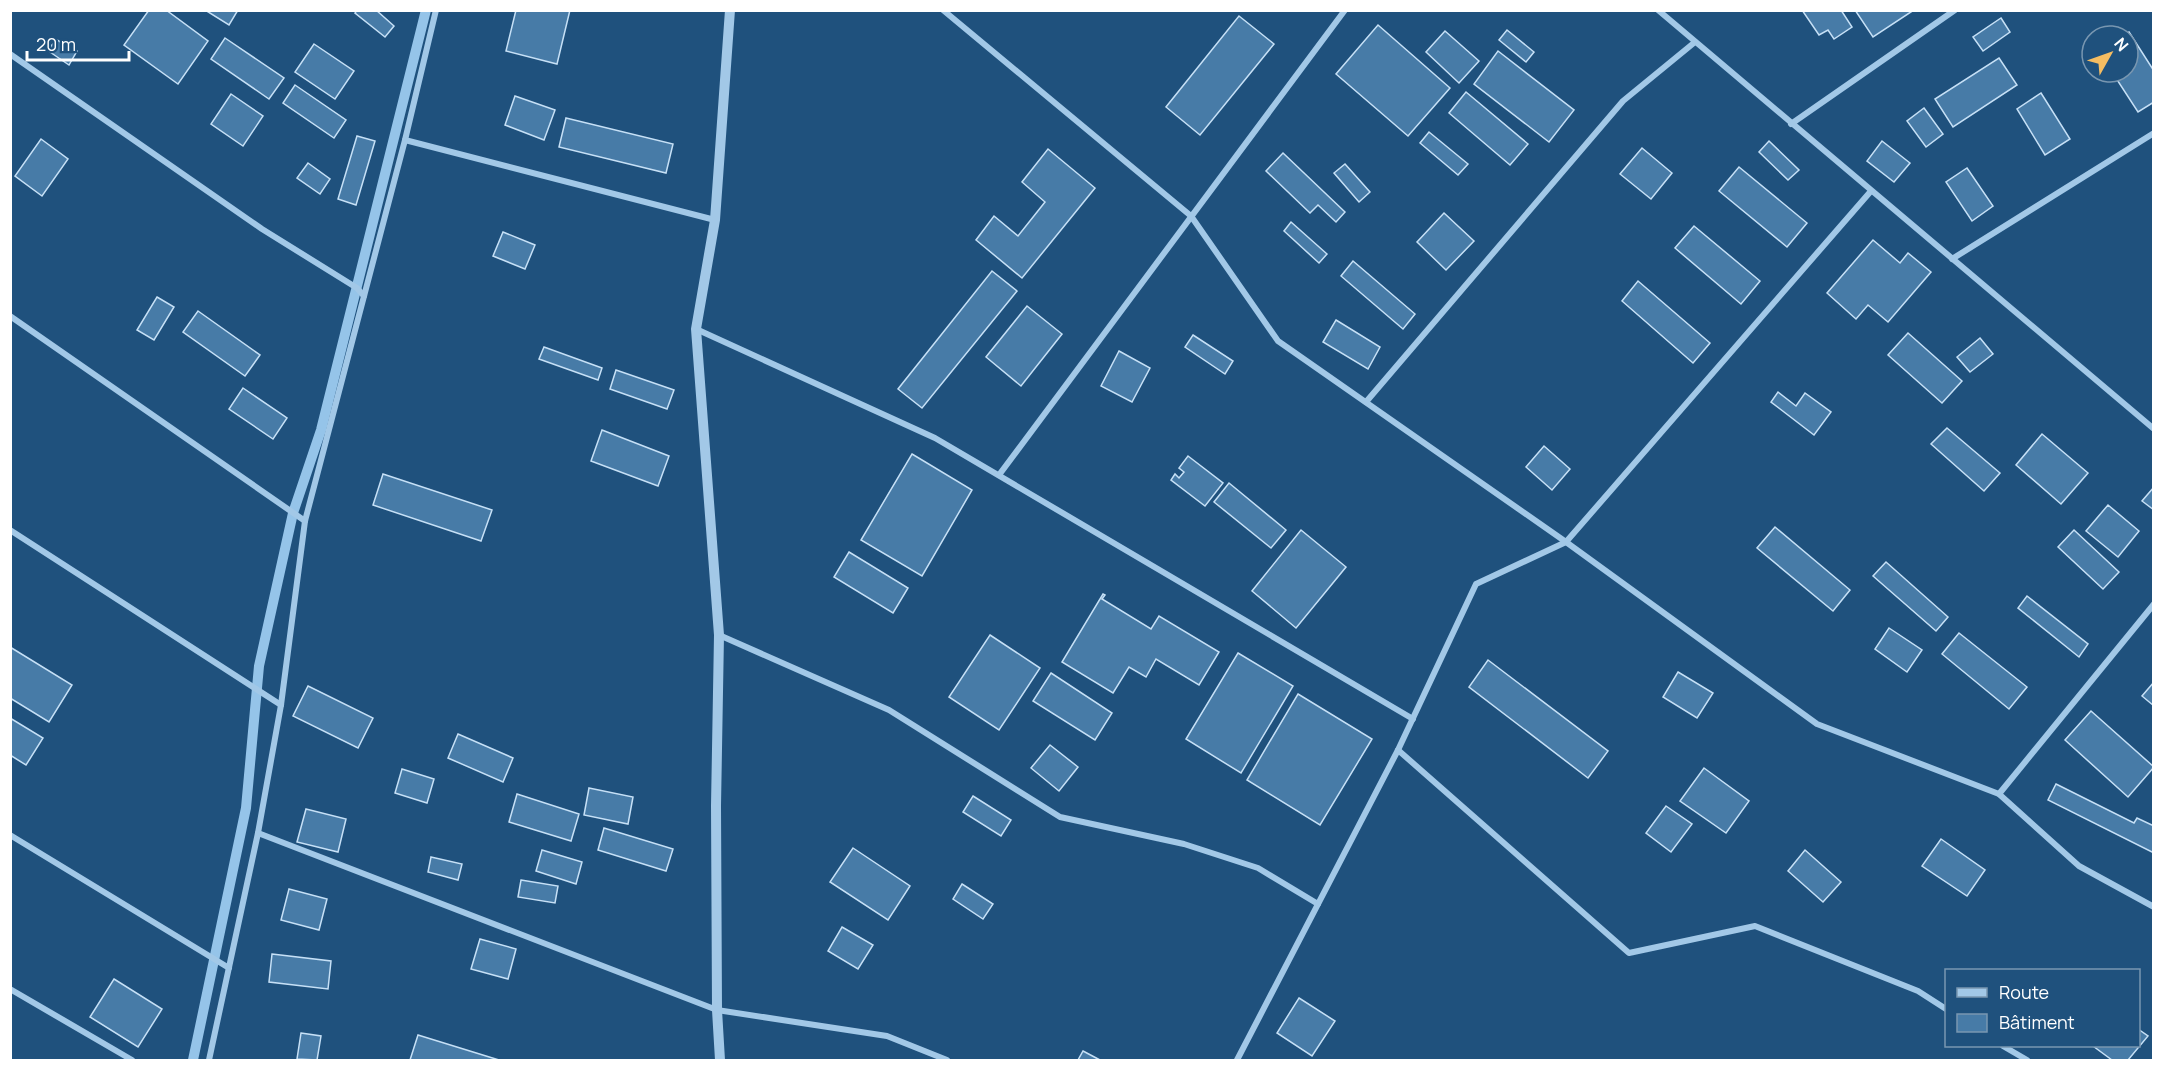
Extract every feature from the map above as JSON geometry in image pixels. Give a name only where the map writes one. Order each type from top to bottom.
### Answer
[{"type":"street","points":[[209,1060],[258,833],[281,705],[305,521],[405,140],[436,10]]},
{"type":"street","points":[[720,1060],[717,1010],[716,806],[719,635],[696,329],[715,220],[730,10]]},
{"type":"street","points":[[943,10],[1191,216],[1278,341],[1566,542],[1817,724],[1999,794],[2079,866],[2154,907]]},
{"type":"street","points":[[999,475],[1345,10]]},
{"type":"street","points":[[1658,10],[2154,429]]},
{"type":"street","points":[[1791,124],[1955,10]]},
{"type":"street","points":[[1366,402],[1623,101],[1695,42]]},
{"type":"street","points":[[10,54],[262,229],[357,288],[364,296]]},
{"type":"street","points":[[1952,259],[2154,133]]},
{"type":"street","points":[[405,140],[715,220]]},
{"type":"street","points":[[1237,1060],[1398,750],[1476,584],[1566,542],[1872,191]]},
{"type":"street","points":[[10,316],[305,521]]},
{"type":"street","points":[[696,329],[935,438],[1413,719]]},
{"type":"street","points":[[10,530],[281,705]]},
{"type":"street","points":[[1999,794],[2154,604]]},
{"type":"street","points":[[719,635],[889,710],[1060,816],[1184,844],[1258,867],[1318,904]]},
{"type":"street","points":[[1398,750],[1629,953],[1755,926],[1918,991],[1945,1008]]},
{"type":"street","points":[[258,833],[717,1010],[887,1036],[947,1060]]},
{"type":"street","points":[[10,835],[229,968]]},
{"type":"street","points":[[10,989],[132,1060]]},
{"type":"street","points":[[2005,1047],[2026,1060]]},
{"type":"building","points":[[149,10],[166,10],[208,41],[178,84],[124,45]]},
{"type":"building","points":[[205,10],[238,10],[229,25]]},
{"type":"building","points":[[357,10],[376,10],[394,26],[385,37],[355,13]]},
{"type":"building","points":[[516,10],[570,10],[557,64],[506,51]]},
{"type":"building","points":[[1802,10],[1841,10],[1852,27],[1834,39],[1828,30],[1819,35]]},
{"type":"building","points":[[1855,10],[1914,10],[1873,37]]},
{"type":"building","points":[[1239,16],[1274,44],[1200,135],[1166,107]]},
{"type":"building","points":[[2001,18],[2010,32],[1983,51],[1973,37]]},
{"type":"building","points":[[1378,25],[1450,88],[1408,136],[1336,74]]},
{"type":"building","points":[[1507,30],[1534,52],[1526,62],[1499,40]]},
{"type":"building","points":[[1445,31],[1479,61],[1459,83],[1426,52]]},
{"type":"building","points":[[225,38],[284,78],[269,99],[211,59]]},
{"type":"building","points":[[57,40],[77,51],[69,65],[47,50]]},
{"type":"building","points":[[314,44],[354,71],[335,99],[295,72]]},
{"type":"building","points":[[2140,49],[2154,71],[2154,102],[2138,112],[2120,84],[2140,84]]},
{"type":"building","points":[[1498,51],[1574,110],[1549,142],[1474,84]]},
{"type":"building","points":[[1999,58],[2017,85],[1953,127],[1935,99]]},
{"type":"building","points":[[295,85],[346,120],[334,138],[283,103]]},
{"type":"building","points":[[1466,92],[1528,144],[1510,165],[1449,113]]},
{"type":"building","points":[[2041,93],[2070,139],[2045,155],[2017,109]]},
{"type":"building","points":[[231,94],[263,116],[243,146],[211,124]]},
{"type":"building","points":[[515,96],[555,110],[544,140],[505,125]]},
{"type":"building","points":[[1924,108],[1943,134],[1926,147],[1907,121]]},
{"type":"building","points":[[566,118],[673,144],[666,173],[559,147]]},
{"type":"building","points":[[1429,132],[1468,164],[1458,175],[1420,143]]},
{"type":"building","points":[[357,136],[375,141],[356,205],[338,199]]},
{"type":"building","points":[[41,139],[68,159],[42,196],[15,176]]},
{"type":"building","points":[[1769,141],[1799,170],[1788,180],[1759,152]]},
{"type":"building","points":[[1882,141],[1910,163],[1894,182],[1867,161]]},
{"type":"building","points":[[1642,148],[1672,173],[1651,199],[1620,174]]},
{"type":"building","points":[[1048,149],[1095,188],[1022,278],[976,240],[994,216],[1018,236],[1045,202],[1022,182]]},
{"type":"building","points":[[1283,153],[1345,212],[1336,222],[1318,205],[1310,213],[1266,171]]},
{"type":"building","points":[[308,163],[330,179],[320,194],[297,178]]},
{"type":"building","points":[[1345,164],[1370,192],[1359,202],[1334,173]]},
{"type":"building","points":[[1739,167],[1807,223],[1787,247],[1719,191]]},
{"type":"building","points":[[1967,168],[1993,206],[1972,221],[1946,182]]},
{"type":"building","points":[[1444,213],[1474,241],[1446,270],[1417,242]]},
{"type":"building","points":[[1291,222],[1327,254],[1319,263],[1284,231]]},
{"type":"building","points":[[1694,226],[1760,281],[1741,304],[1675,248]]},
{"type":"building","points":[[503,232],[535,245],[525,269],[493,256]]},
{"type":"building","points":[[1873,240],[1900,263],[1908,253],[1931,272],[1888,322],[1868,305],[1856,319],[1827,293]]},
{"type":"building","points":[[1353,261],[1415,314],[1403,329],[1341,276]]},
{"type":"building","points":[[992,271],[1017,291],[922,408],[898,389]]},
{"type":"building","points":[[1638,281],[1710,343],[1693,363],[1622,301]]},
{"type":"building","points":[[157,297],[174,307],[154,340],[137,330]]},
{"type":"building","points":[[1027,306],[1062,334],[1021,386],[986,357]]},
{"type":"building","points":[[198,311],[260,355],[245,376],[183,332]]},
{"type":"building","points":[[1336,320],[1380,347],[1368,369],[1323,342]]},
{"type":"building","points":[[1908,333],[1962,381],[1942,403],[1888,355]]},
{"type":"building","points":[[1193,335],[1233,361],[1225,374],[1185,347]]},
{"type":"building","points":[[1980,338],[1993,354],[1970,372],[1957,357]]},
{"type":"building","points":[[544,347],[602,368],[598,380],[539,359]]},
{"type":"building","points":[[1119,351],[1150,368],[1132,402],[1101,386]]},
{"type":"building","points":[[616,370],[674,390],[667,409],[610,389]]},
{"type":"building","points":[[243,388],[287,418],[273,439],[229,409]]},
{"type":"building","points":[[1778,392],[1796,406],[1805,393],[1831,412],[1814,435],[1771,402]]},
{"type":"building","points":[[1947,428],[2000,473],[1984,491],[1931,444]]},
{"type":"building","points":[[602,430],[669,456],[658,486],[591,461]]},
{"type":"building","points":[[2042,434],[2088,473],[2061,504],[2016,465]]},
{"type":"building","points":[[1544,446],[1570,469],[1552,490],[1526,467]]},
{"type":"building","points":[[912,454],[972,490],[922,576],[861,540]]},
{"type":"building","points":[[1188,456],[1223,483],[1205,506],[1171,480],[1175,474],[1179,478],[1184,472],[1179,468]]},
{"type":"building","points":[[383,474],[492,510],[481,541],[373,505]]},
{"type":"building","points":[[1229,483],[1286,530],[1271,548],[1214,502]]},
{"type":"building","points":[[2154,487],[2154,510],[2142,501]]},
{"type":"building","points":[[2108,505],[2139,531],[2118,557],[2086,531]]},
{"type":"building","points":[[1775,527],[1850,590],[1833,611],[1757,548]]},
{"type":"building","points":[[1301,530],[1346,567],[1296,628],[1252,591]]},
{"type":"building","points":[[2074,530],[2119,572],[2103,589],[2058,547]]},
{"type":"building","points":[[849,552],[908,588],[893,613],[834,577]]},
{"type":"building","points":[[1886,562],[1948,617],[1936,631],[1873,576]]},
{"type":"building","points":[[1103,594],[1105,595],[1102,599],[1151,629],[1159,616],[1219,652],[1199,685],[1156,659],[1146,677],[1129,667],[1113,693],[1062,662]]},
{"type":"building","points":[[2027,596],[2088,644],[2079,657],[2018,608]]},
{"type":"building","points":[[1889,628],[1922,650],[1907,672],[1875,649]]},
{"type":"building","points":[[1959,633],[2027,687],[2009,709],[1942,654]]},
{"type":"building","points":[[990,635],[1040,668],[999,730],[949,697]]},
{"type":"building","points":[[10,647],[72,685],[49,722],[10,698]]},
{"type":"building","points":[[1238,653],[1293,686],[1241,773],[1186,739]]},
{"type":"building","points":[[1488,660],[1608,751],[1588,778],[1469,687]]},
{"type":"building","points":[[1678,672],[1713,693],[1697,718],[1663,697]]},
{"type":"building","points":[[1051,673],[1112,713],[1095,740],[1033,701]]},
{"type":"building","points":[[2154,682],[2154,706],[2142,696]]},
{"type":"building","points":[[308,686],[373,718],[358,748],[293,716]]},
{"type":"building","points":[[1298,694],[1372,739],[1320,825],[1247,780]]},
{"type":"building","points":[[2091,711],[2154,767],[2128,797],[2065,740]]},
{"type":"building","points":[[10,718],[43,738],[26,765],[10,755]]},
{"type":"building","points":[[458,734],[513,758],[503,782],[448,758]]},
{"type":"building","points":[[1050,745],[1078,767],[1059,791],[1031,768]]},
{"type":"building","points":[[1704,768],[1749,801],[1726,833],[1680,801]]},
{"type":"building","points":[[402,769],[434,779],[427,803],[395,793]]},
{"type":"building","points":[[2056,784],[2134,823],[2137,818],[2154,826],[2154,853],[2048,800]]},
{"type":"building","points":[[589,788],[633,797],[628,824],[584,815]]},
{"type":"building","points":[[517,794],[579,814],[571,841],[509,822]]},
{"type":"building","points":[[973,796],[1011,820],[1001,836],[963,812]]},
{"type":"building","points":[[1666,806],[1692,824],[1671,852],[1646,833]]},
{"type":"building","points":[[306,809],[346,819],[338,852],[297,842]]},
{"type":"building","points":[[604,828],[673,849],[666,871],[598,850]]},
{"type":"building","points":[[1941,839],[1985,870],[1967,896],[1922,866]]},
{"type":"building","points":[[853,848],[910,886],[888,920],[830,882]]},
{"type":"building","points":[[542,850],[582,862],[576,884],[536,871]]},
{"type":"building","points":[[1805,850],[1841,882],[1823,902],[1788,871]]},
{"type":"building","points":[[431,857],[462,864],[458,880],[428,872]]},
{"type":"building","points":[[521,880],[558,886],[555,903],[518,897]]},
{"type":"building","points":[[962,884],[993,904],[983,919],[953,899]]},
{"type":"building","points":[[289,889],[327,899],[319,930],[281,920]]},
{"type":"building","points":[[842,927],[873,945],[858,969],[828,951]]},
{"type":"building","points":[[480,939],[516,949],[508,979],[471,969]]},
{"type":"building","points":[[272,954],[331,961],[328,989],[269,982]]},
{"type":"building","points":[[114,979],[162,1009],[138,1047],[90,1017]]},
{"type":"building","points":[[1299,998],[1335,1021],[1312,1056],[1277,1033]]},
{"type":"building","points":[[2140,1030],[2148,1036],[2140,1046]]},
{"type":"building","points":[[301,1033],[321,1036],[317,1060],[297,1059]]},
{"type":"building","points":[[418,1035],[499,1060],[410,1060]]},
{"type":"building","points":[[2094,1047],[2139,1047],[2128,1060],[2112,1060]]},
{"type":"building","points":[[1083,1051],[1100,1060],[1078,1060]]},
{"type":"waterway","points":[[193,1060],[246,808],[259,666],[293,513],[321,430],[426,10]]}]
